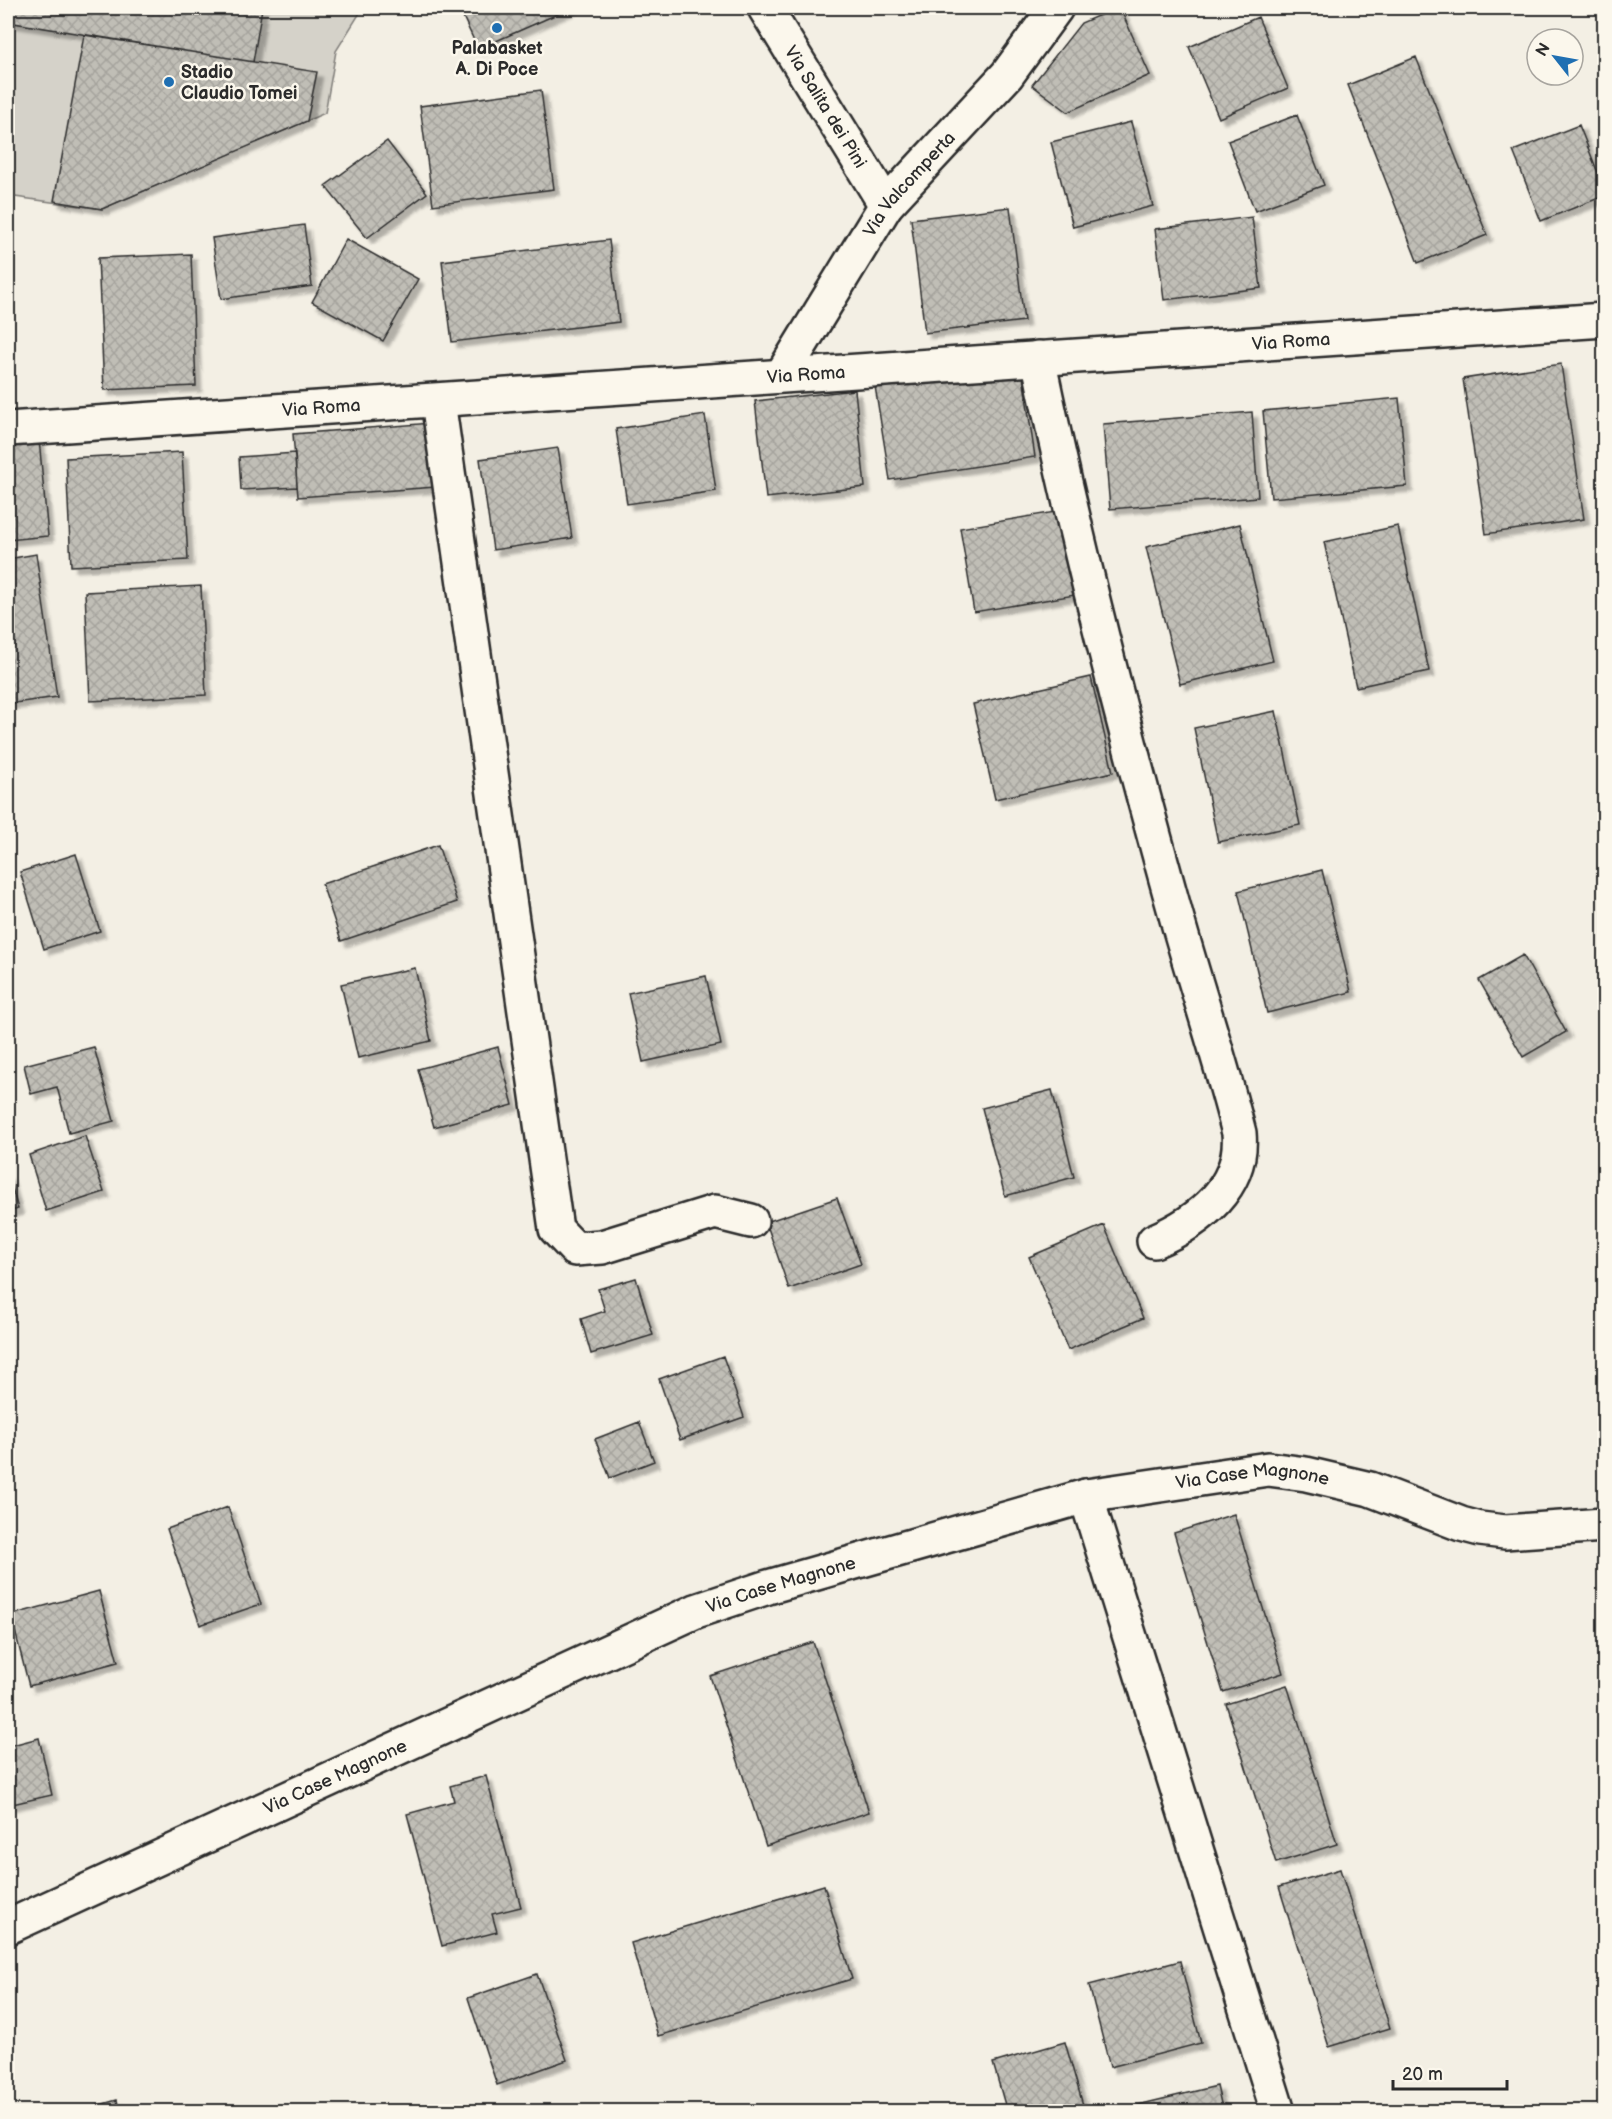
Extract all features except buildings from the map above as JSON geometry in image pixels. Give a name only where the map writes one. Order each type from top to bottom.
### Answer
[{"type":"street","name":"Via Salita dei Pini","points":[[765,8],[886,205]]},
{"type":"street","name":"Via Valcomperta","points":[[782,375],[886,205],[1007,75],[1056,8]]},
{"type":"street","name":"Via Roma","points":[[8,429],[1605,320]]},
{"type":"street","points":[[1038,358],[1061,470],[1102,638],[1177,918],[1239,1133],[1238,1160],[1226,1186],[1208,1209],[1174,1233],[1154,1241]]},
{"type":"street","points":[[438,400],[556,1229],[575,1249],[602,1247],[715,1212],[751,1221]]},
{"type":"street","name":"Via Case Magnone","points":[[8,1927],[696,1611],[768,1587],[1086,1496],[1268,1469],[1306,1474],[1370,1489],[1480,1529],[1505,1532],[1605,1525]]},
{"type":"street","points":[[1086,1496],[1278,2112]]},
{"type":"shaded area","name":"Stadio Claudio Tomei","points":[[8,8],[363,8],[336,51],[325,113],[102,209],[8,196]]},
{"type":"place","name":"Palabasket A. Di Poce","points":[[497,28]]},
{"type":"place","name":"Stadio Claudio Tomei","points":[[169,82]]}]
